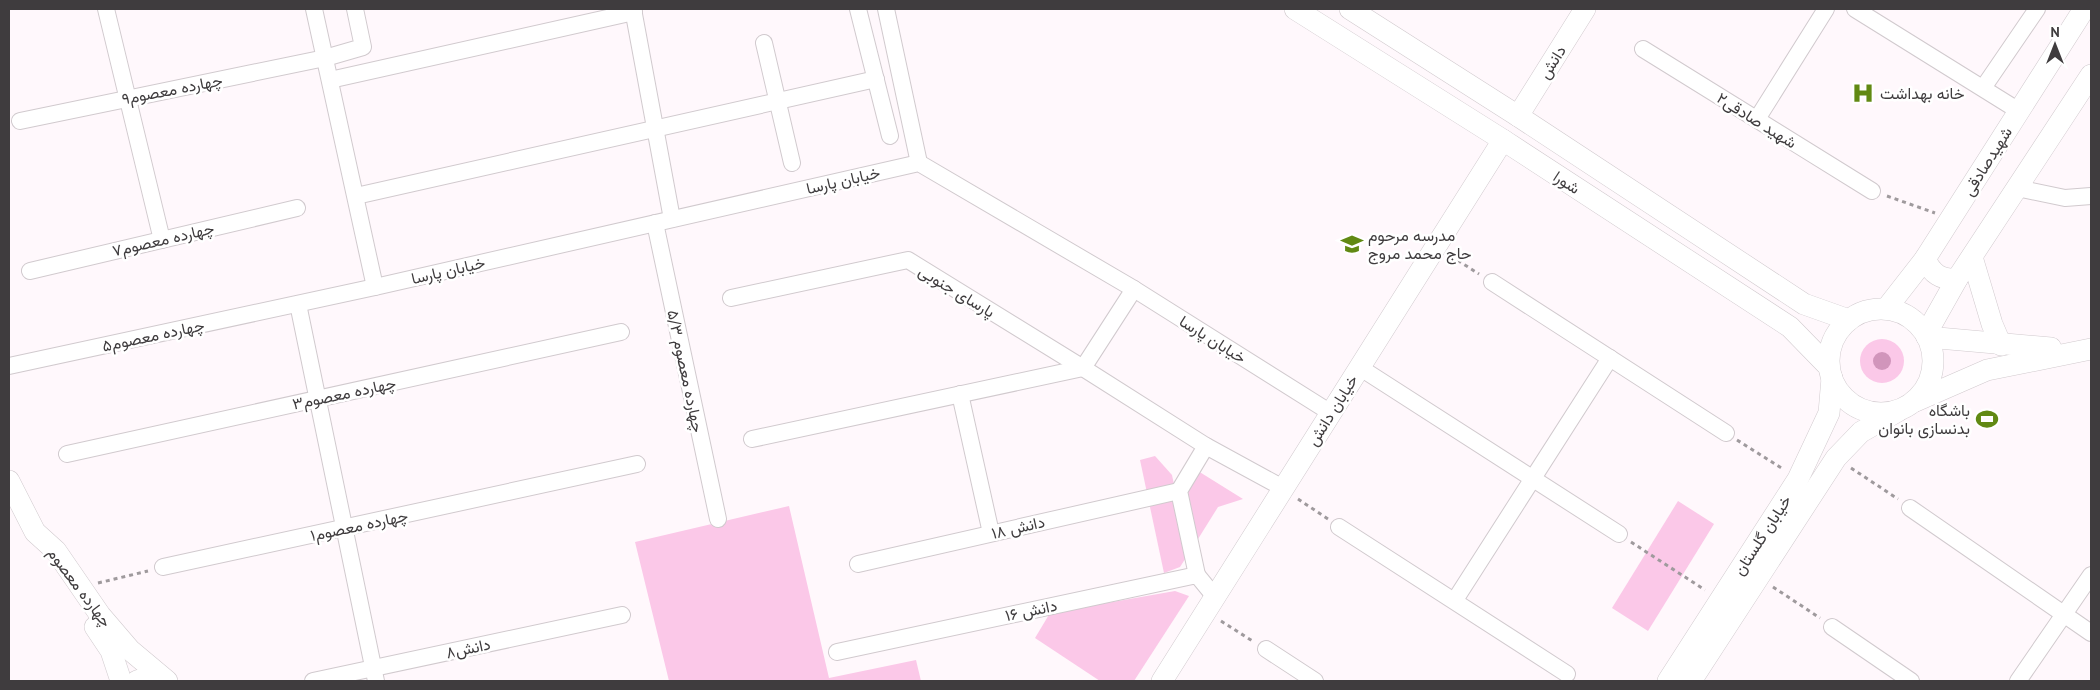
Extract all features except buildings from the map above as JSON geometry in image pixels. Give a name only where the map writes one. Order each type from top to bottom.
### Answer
[{"type":"street","points":[[106,9],[162,240]]},
{"type":"street","points":[[314,9],[375,286]]},
{"type":"street","name":"چهارده معصوم۹","points":[[20,121],[325,58],[363,47],[355,9]]},
{"type":"street","points":[[858,9],[890,136]]},
{"type":"street","points":[[886,9],[920,163]]},
{"type":"street","name":"شورا","points":[[1295,9],[1503,140],[1790,327],[1830,372]]},
{"type":"street","name":"شورا","points":[[1350,9],[1518,116],[1804,304],[1849,320]]},
{"type":"street","name":"دانش","points":[[1518,116],[1585,9]]},
{"type":"street","points":[[1757,120],[1826,9]]},
{"type":"street","points":[[1855,9],[2019,111]]},
{"type":"street","points":[[1983,88],[2037,9]]},
{"type":"street","name":"شهیدصادقی","points":[[1886,309],[1925,259],[2084,9]]},
{"type":"street","points":[[330,80],[634,10],[672,219]]},
{"type":"street","points":[[764,43],[792,163]]},
{"type":"street","name":"شهید صادقی۲","points":[[1643,49],[1872,191]]},
{"type":"street","points":[[1927,335],[1958,279],[2091,75]]},
{"type":"street","points":[[356,196],[876,79]]},
{"type":"street","name":"خیابان دانش","points":[[1162,681],[1503,140]]},
{"type":"street","name":"خیابان پارسا","points":[[298,304],[920,163],[1134,289],[1331,413]]},
{"type":"street","points":[[2017,188],[2065,198],[2091,196]]},
{"type":"street","name":"چهارده معصوم۷","points":[[30,271],[297,208]]},
{"type":"street","name":"چهارده معصوم ۵/۳","points":[[655,223],[718,519]]},
{"type":"street","points":[[1972,257],[1992,324],[2001,345]]},
{"type":"street","points":[[1925,259],[1929,269],[1937,276],[1947,280],[1958,279]]},
{"type":"street","name":"پارسای جنوبی","points":[[731,298],[908,260],[1206,446],[1283,488]]},
{"type":"street","points":[[1492,282],[1726,432]]},
{"type":"street","points":[[752,439],[1083,368],[1134,289]]},
{"type":"street","points":[[298,304],[375,675]]},
{"type":"street","name":"چهارده معصوم۵","points":[[9,366],[298,304]]},
{"type":"street","points":[[1886,309],[1906,315],[1927,335],[1933,351],[1934,369],[1928,386],[1907,406],[1878,413],[1858,408],[1842,396],[1830,372],[1830,349],[1837,333],[1849,320],[1865,312],[1886,309]]},
{"type":"street","name":"چهارده معصوم۳","points":[[67,454],[621,332]]},
{"type":"street","points":[[1927,335],[2032,348],[2091,349]]},
{"type":"street","name":"خیابان گلستان","points":[[1691,681],[1836,458],[1861,432],[1907,406],[1987,370],[2091,349]]},
{"type":"street","points":[[1454,600],[1610,358]]},
{"type":"street","points":[[1359,367],[1619,534]]},
{"type":"street","name":"خیابان گلستان","points":[[1668,681],[1798,479],[1829,413],[1830,372]]},
{"type":"street","points":[[960,394],[991,533]]},
{"type":"street","points":[[1206,446],[1179,491],[1197,575],[1210,604]]},
{"type":"street","name":"چهارده معصوم۱","points":[[164,568],[638,464]]},
{"type":"street","name":"چهارده معصوم","points":[[9,482],[35,532],[56,551],[100,615],[130,650],[166,681]]},
{"type":"street","name":"دانش ۱۸","points":[[858,564],[1179,491]]},
{"type":"street","points":[[1910,508],[2091,632]]},
{"type":"street","points":[[1339,527],[1567,674]]},
{"type":"street","points":[[35,532],[44,559],[111,651],[121,681]]},
{"type":"street","name":"دانش ۱۶","points":[[837,652],[1197,575]]},
{"type":"street","points":[[2018,681],[2091,575]]},
{"type":"street","name":"دانش۸","points":[[313,681],[375,675],[622,615]]},
{"type":"street","points":[[1832,627],[1910,680]]},
{"type":"street","points":[[1266,649],[1315,681]]},
{"type":"street","points":[[137,681],[148,677],[166,681]]},
{"type":"path","points":[[1872,191],[1951,218]]},
{"type":"path","points":[[1436,246],[1492,282]]},
{"type":"path","points":[[1726,432],[1798,479]]},
{"type":"path","points":[[1836,458],[1910,508]]},
{"type":"path","points":[[1283,488],[1339,527]]},
{"type":"path","points":[[1619,534],[1721,599]]},
{"type":"path","points":[[81,587],[164,568]]},
{"type":"path","points":[[1758,576],[1832,627]]},
{"type":"path","points":[[1210,604],[1266,649]]},
{"type":"shaded area","points":[[1878,339],[1886,339],[1898,345],[1904,361],[1898,377],[1886,383],[1878,383],[1866,377],[1860,365],[1860,357],[1866,345]]},
{"type":"shaded area","points":[[1882,352],[1888,355],[1891,361],[1888,367],[1882,370],[1876,367],[1873,361],[1876,355]]},
{"type":"shaded area","points":[[1155,456],[1172,475],[1189,553],[1180,567],[1164,573],[1140,460]]},
{"type":"shaded area","points":[[1198,471],[1243,499],[1218,507],[1198,539],[1186,492]]},
{"type":"shaded area","points":[[1678,501],[1714,524],[1648,631],[1612,608]]},
{"type":"shaded area","points":[[789,506],[829,678],[916,660],[921,681],[669,681],[635,542]]},
{"type":"shaded area","points":[[1175,591],[1189,596],[1134,681],[1100,681],[1035,638],[1050,613]]},
{"type":"place","name":"خانه بهداشت","points":[[1863,93]]},
{"type":"place","name":"مدرسه مرحوم حاج محمد مروج","points":[[1352,244]]},
{"type":"place","name":"باشگاه بدنسازی بانوان","points":[[1987,419]]}]
